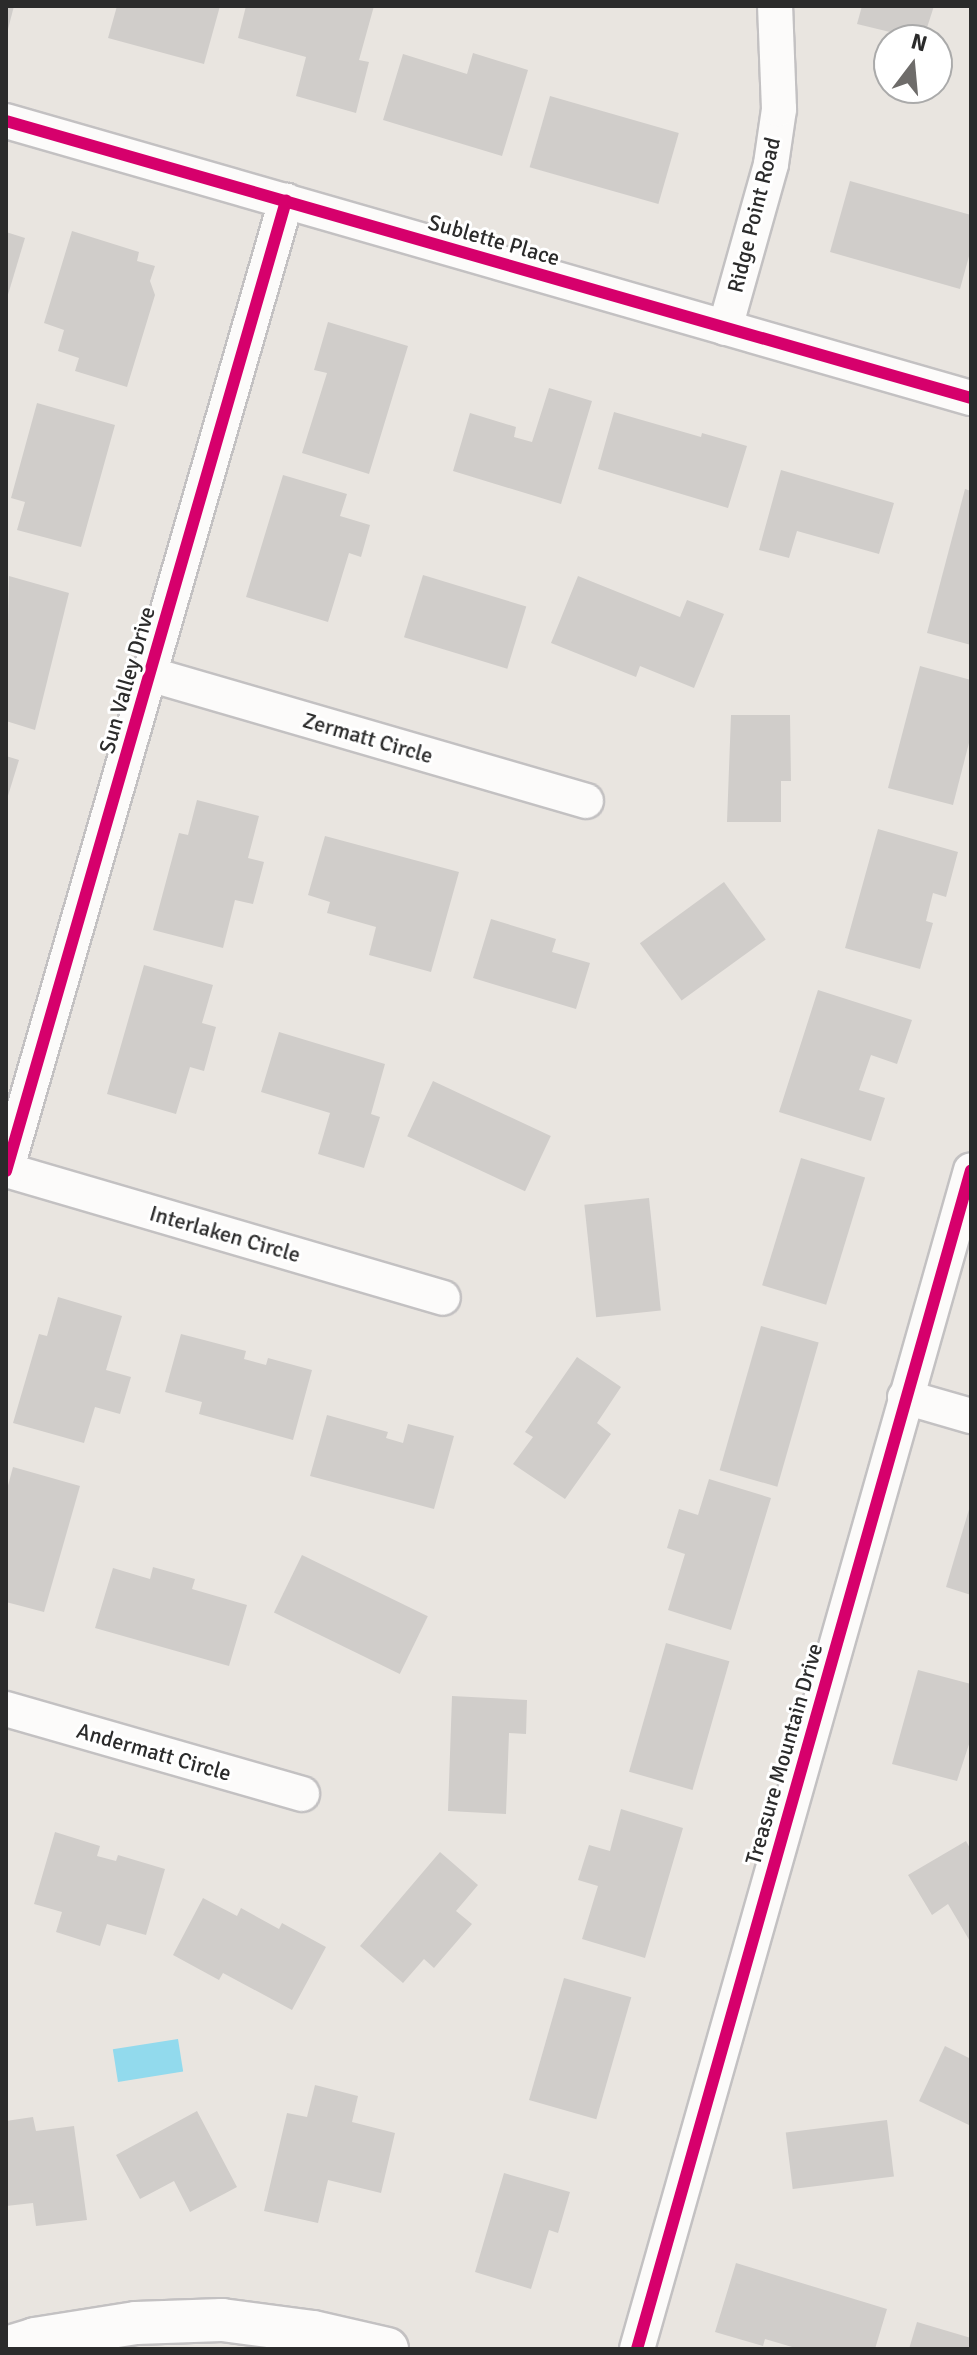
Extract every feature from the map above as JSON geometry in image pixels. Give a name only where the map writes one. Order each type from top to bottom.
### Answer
[{"type":"street","name":"Ridge Point Road","points":[[725,328],[771,164],[779,109],[775,6]]},
{"type":"street","name":"Sublette Place","points":[[6,121],[971,398]]},
{"type":"street","name":"Sun Valley Drive","points":[[6,1171],[286,201]]},
{"type":"street","name":"Zermatt Circle","points":[[149,674],[586,801]]},
{"type":"street","name":"Treasure Mountain Drive","points":[[637,2349],[971,1170]]},
{"type":"street","name":"Interlaken Circle","points":[[6,1171],[443,1298]]},
{"type":"street","points":[[905,1397],[971,1416]]},
{"type":"street","name":"Andermatt Circle","points":[[6,1709],[302,1794]]},
{"type":"street","points":[[6,2348],[35,2339],[136,2323],[222,2320],[313,2332],[383,2348]]},
{"type":"water","points":[[178,2039],[183,2072],[118,2082],[113,2049]]},
{"type":"building","points":[[6,6],[14,6],[7,33],[6,33]]},
{"type":"building","points":[[117,6],[220,6],[204,64],[108,38]]},
{"type":"building","points":[[246,6],[374,6],[359,60],[369,62],[356,113],[296,96],[306,57],[238,38]]},
{"type":"building","points":[[862,6],[934,6],[928,24],[873,24],[873,28],[857,24]]},
{"type":"building","points":[[473,53],[528,70],[502,156],[383,120],[403,54],[467,74]]},
{"type":"building","points":[[550,96],[679,133],[658,204],[530,167]]},
{"type":"building","points":[[850,181],[971,215],[971,249],[960,289],[830,252]]},
{"type":"building","points":[[72,231],[139,252],[137,261],[155,266],[150,281],[155,295],[127,387],[75,371],[79,358],[58,351],[64,330],[44,323]]},
{"type":"building","points":[[6,232],[25,238],[7,298],[6,298]]},
{"type":"building","points":[[328,322],[408,346],[369,474],[302,453],[327,373],[314,370]]},
{"type":"building","points":[[549,388],[592,401],[561,504],[453,471],[470,413],[516,427],[514,437],[532,442]]},
{"type":"building","points":[[37,403],[115,425],[81,547],[17,530],[25,502],[11,498]]},
{"type":"building","points":[[614,412],[701,437],[702,433],[747,446],[728,508],[598,469]]},
{"type":"building","points":[[781,470],[894,503],[879,554],[797,531],[789,558],[759,550]]},
{"type":"building","points":[[283,475],[347,494],[340,516],[370,525],[361,557],[349,553],[328,622],[246,597]]},
{"type":"building","points":[[965,489],[971,491],[971,645],[927,633]]},
{"type":"building","points":[[423,575],[526,607],[507,669],[404,637]]},
{"type":"building","points":[[9,576],[69,593],[35,730],[6,721]]},
{"type":"building","points":[[578,576],[680,617],[687,600],[724,614],[694,688],[640,666],[636,677],[551,643]]},
{"type":"building","points":[[920,666],[971,680],[971,735],[953,805],[888,788]]},
{"type":"building","points":[[731,715],[790,715],[791,781],[781,781],[781,822],[727,822]]},
{"type":"building","points":[[6,756],[19,760],[7,799],[6,799]]},
{"type":"building","points":[[197,800],[259,816],[248,858],[264,862],[253,904],[235,900],[223,948],[153,930],[179,833],[188,835]]},
{"type":"building","points":[[878,829],[958,852],[946,897],[933,893],[926,921],[933,923],[920,969],[845,948]]},
{"type":"building","points":[[325,836],[459,872],[431,972],[369,955],[376,927],[327,913],[330,902],[308,895]]},
{"type":"building","points":[[724,882],[766,939],[682,1001],[640,943]]},
{"type":"building","points":[[491,919],[556,939],[552,952],[590,963],[576,1009],[473,978]]},
{"type":"building","points":[[144,965],[213,985],[202,1023],[216,1027],[204,1071],[190,1067],[176,1114],[107,1094]]},
{"type":"building","points":[[818,990],[912,1020],[897,1064],[871,1055],[859,1090],[885,1098],[871,1141],[779,1112]]},
{"type":"building","points":[[279,1032],[385,1064],[371,1114],[380,1117],[364,1168],[318,1154],[330,1113],[261,1092]]},
{"type":"building","points":[[433,1081],[551,1136],[525,1191],[407,1136]]},
{"type":"building","points":[[801,1158],[865,1178],[826,1305],[762,1285]]},
{"type":"building","points":[[649,1198],[661,1310],[596,1317],[584,1205]]},
{"type":"building","points":[[58,1297],[122,1316],[106,1370],[131,1377],[120,1414],[95,1407],[84,1443],[13,1423],[39,1334],[47,1336]]},
{"type":"building","points":[[761,1326],[819,1343],[777,1487],[720,1470]]},
{"type":"building","points":[[181,1334],[246,1351],[244,1359],[266,1365],[268,1358],[312,1370],[293,1440],[199,1414],[202,1402],[165,1392]]},
{"type":"building","points":[[577,1357],[621,1387],[597,1423],[611,1434],[565,1499],[513,1464],[533,1437],[525,1432]]},
{"type":"building","points":[[327,1415],[388,1432],[386,1438],[403,1443],[408,1424],[454,1436],[434,1509],[310,1476]]},
{"type":"building","points":[[13,1467],[80,1486],[44,1612],[6,1602],[6,1493]]},
{"type":"building","points":[[709,1479],[771,1498],[731,1630],[668,1610],[685,1554],[667,1548],[679,1509],[698,1515]]},
{"type":"building","points":[[971,1506],[971,1595],[946,1587]]},
{"type":"building","points":[[302,1555],[428,1616],[400,1674],[274,1613]]},
{"type":"building","points":[[153,1567],[195,1579],[192,1589],[247,1605],[229,1666],[95,1628],[113,1568],[150,1579]]},
{"type":"building","points":[[666,1643],[729,1661],[693,1790],[629,1772]]},
{"type":"building","points":[[918,1670],[971,1684],[971,1738],[957,1781],[892,1764]]},
{"type":"building","points":[[452,1696],[527,1700],[526,1734],[509,1733],[506,1814],[448,1811]]},
{"type":"building","points":[[621,1809],[683,1828],[645,1958],[582,1939],[598,1886],[578,1880],[589,1845],[610,1851]]},
{"type":"building","points":[[55,1832],[100,1846],[97,1856],[116,1861],[118,1855],[165,1869],[146,1935],[107,1924],[100,1946],[56,1932],[62,1912],[34,1904]]},
{"type":"building","points":[[966,1841],[971,1850],[971,1943],[948,1904],[932,1915],[908,1875]]},
{"type":"building","points":[[440,1852],[478,1885],[456,1911],[472,1924],[434,1968],[424,1959],[403,1983],[360,1946]]},
{"type":"building","points":[[203,1898],[237,1916],[241,1908],[279,1929],[282,1923],[326,1947],[292,2010],[223,1973],[219,1980],[173,1955]]},
{"type":"building","points":[[564,1978],[631,1997],[596,2119],[529,2100]]},
{"type":"building","points":[[945,2046],[971,2059],[971,2126],[919,2101]]},
{"type":"building","points":[[315,2085],[358,2096],[352,2122],[395,2133],[381,2193],[328,2180],[318,2223],[264,2211],[287,2113],[307,2117]]},
{"type":"building","points":[[197,2111],[237,2187],[190,2212],[174,2181],[140,2199],[116,2155]]},
{"type":"building","points":[[33,2117],[36,2131],[74,2126],[87,2220],[36,2226],[33,2203],[6,2206],[6,2121]]},
{"type":"building","points":[[887,2120],[894,2177],[793,2189],[786,2132]]},
{"type":"building","points":[[504,2173],[570,2192],[558,2233],[549,2230],[531,2289],[475,2272]]},
{"type":"building","points":[[736,2263],[887,2309],[875,2349],[799,2349],[765,2339],[763,2346],[715,2332]]},
{"type":"building","points":[[917,2322],[971,2338],[971,2349],[909,2349]]},
{"type":"cycle path","points":[[6,121],[971,398]]},
{"type":"cycle path","points":[[6,1171],[286,201]]},
{"type":"cycle path","points":[[637,2349],[971,1170]]}]
